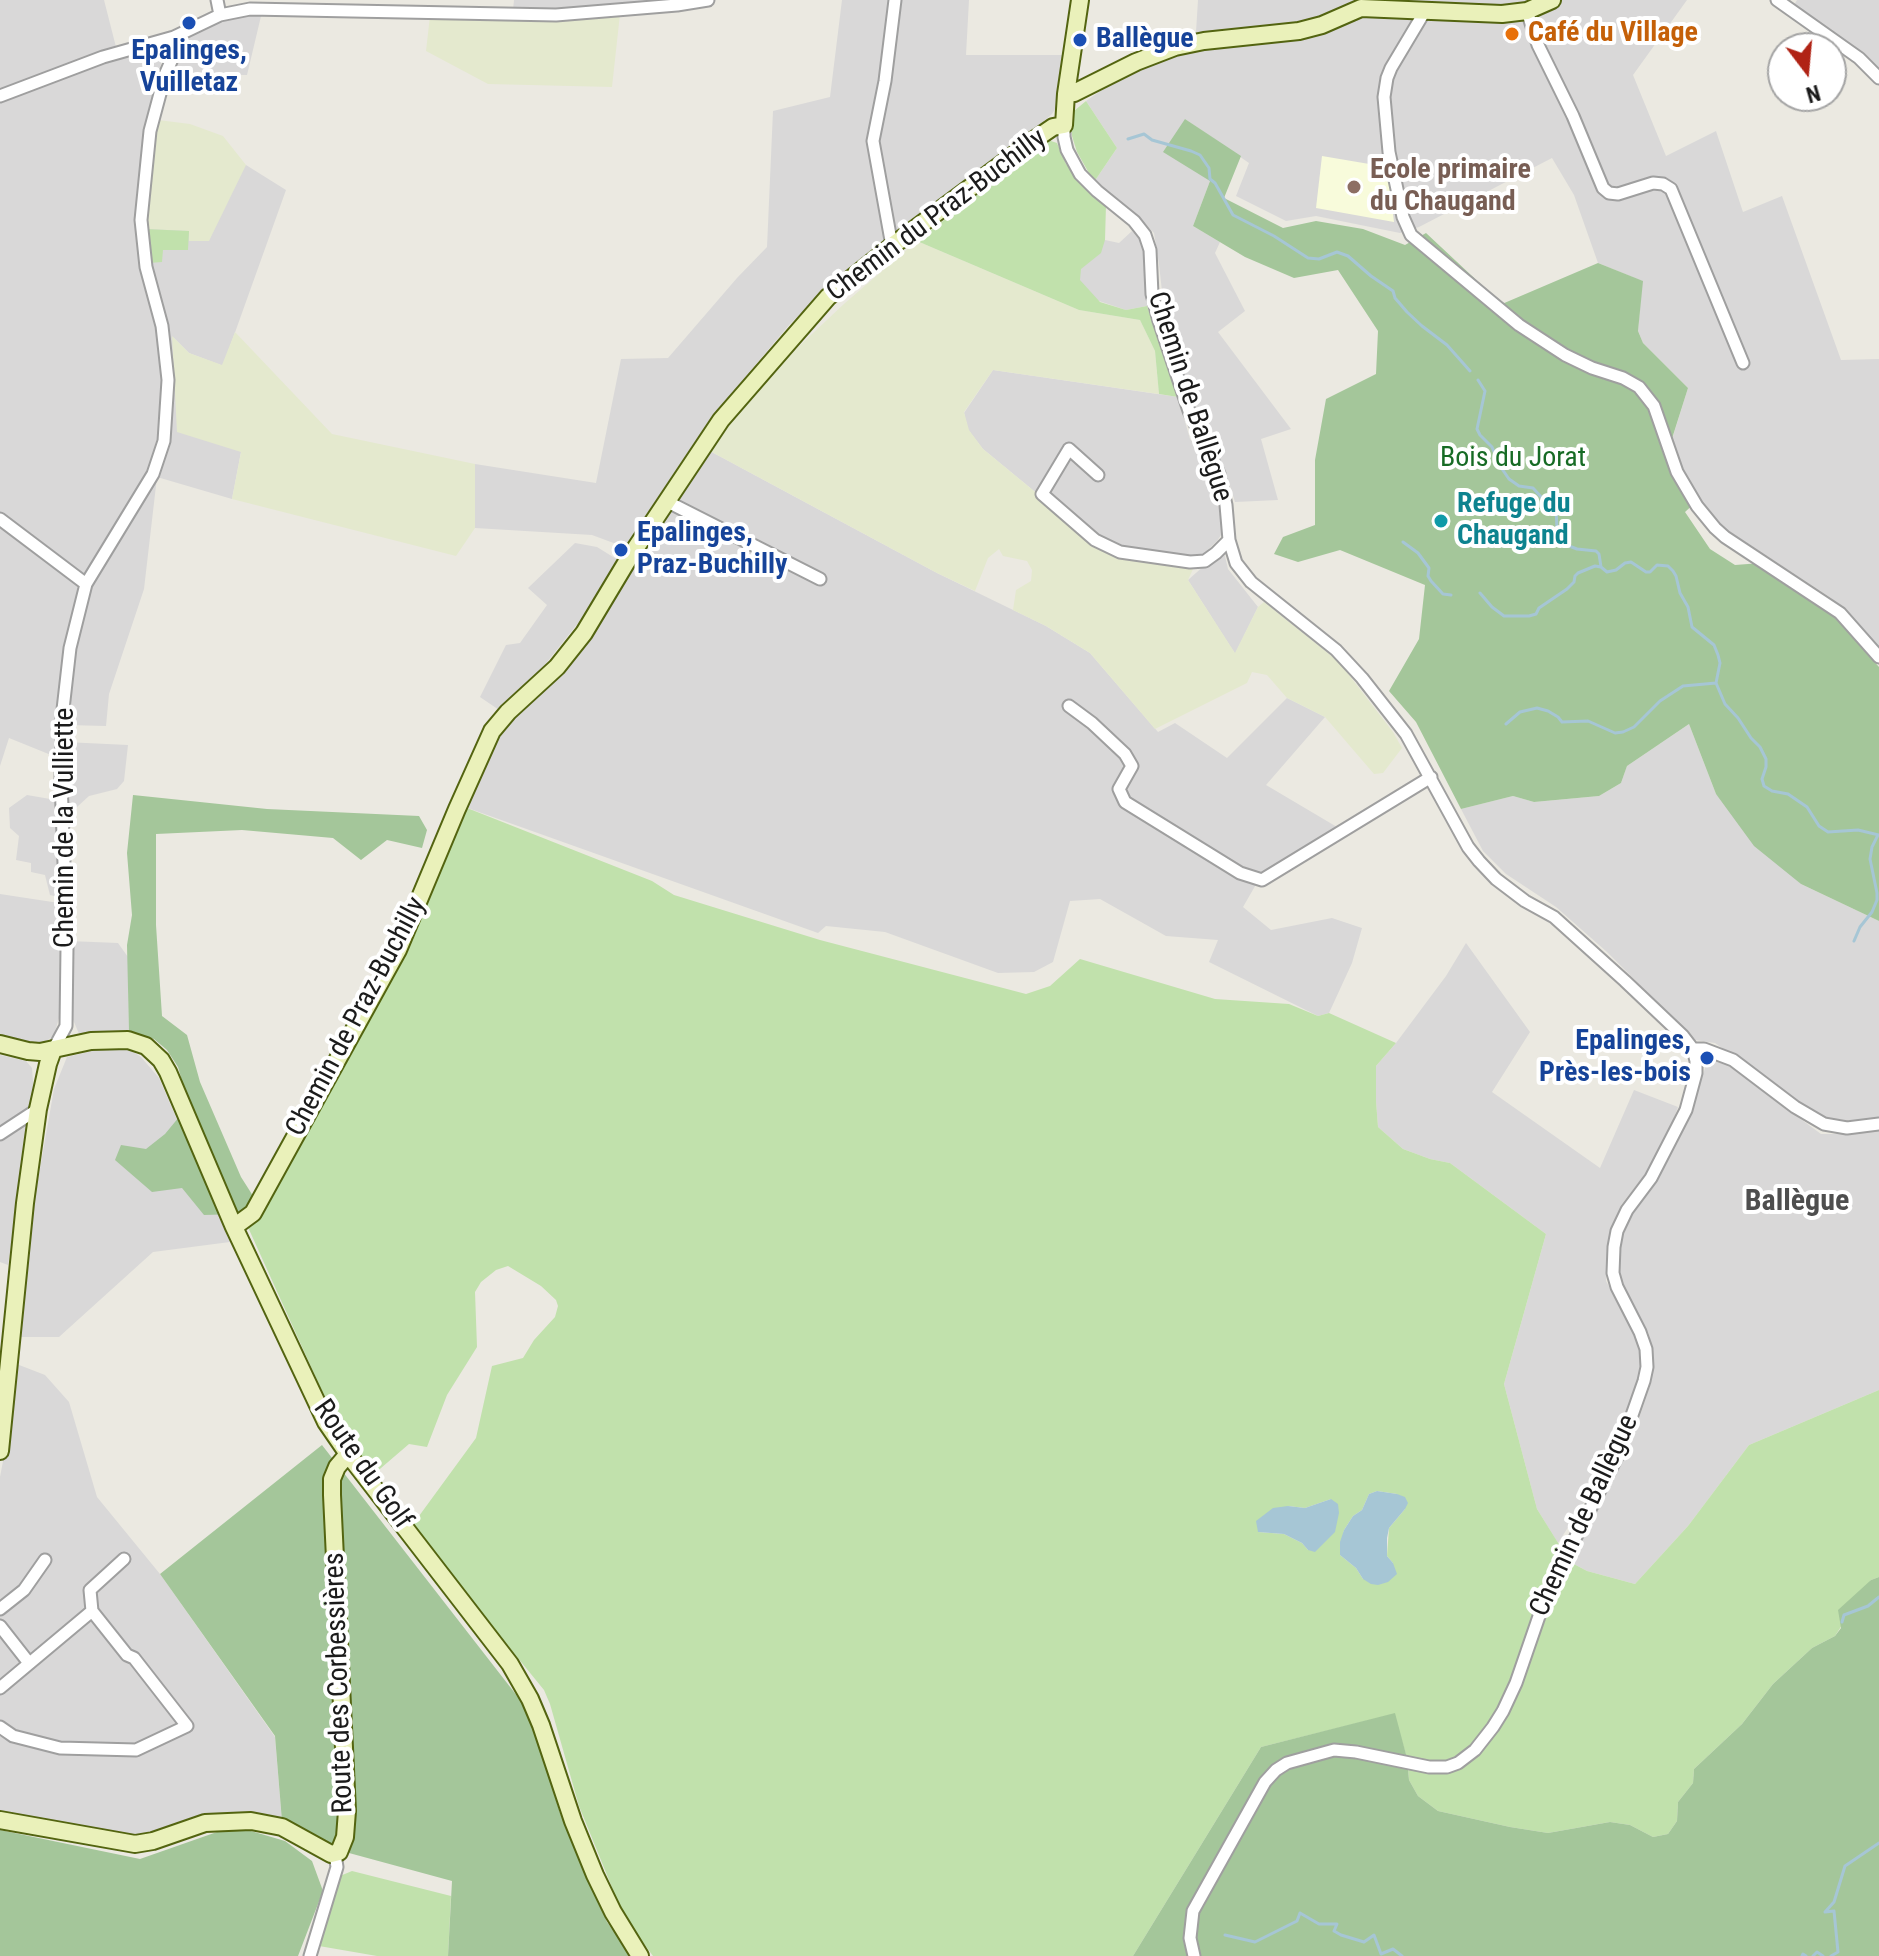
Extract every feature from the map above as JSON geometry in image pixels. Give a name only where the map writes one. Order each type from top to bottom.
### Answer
[{"type":"street","points":[[217,0],[220,15]]},
{"type":"street","points":[[0,96],[103,57],[174,37],[220,15],[250,9],[556,15],[708,0]]},
{"type":"street","points":[[892,246],[873,141],[885,81],[895,0]]},
{"type":"street","name":"Chemin de Ballègue","points":[[1080,0],[1066,94],[1064,137],[1067,150],[1080,174],[1134,221],[1145,235],[1150,250],[1152,294],[1159,321],[1189,411],[1219,474],[1229,540],[1236,563],[1251,582],[1336,650],[1362,678],[1406,734],[1468,847],[1479,861],[1496,879],[1525,901],[1554,917],[1683,1036],[1693,1049],[1697,1068],[1686,1110],[1651,1178],[1627,1210],[1617,1231],[1614,1247],[1613,1273],[1617,1287],[1646,1349],[1644,1381],[1618,1455],[1547,1593],[1521,1670],[1503,1711],[1475,1750],[1447,1767],[1429,1767],[1334,1750],[1287,1763],[1276,1770],[1265,1782],[1193,1911],[1190,1938],[1194,1956]]},
{"type":"street","points":[[1066,94],[1175,47],[1299,31],[1322,25],[1357,4],[1502,14],[1527,11],[1552,0]]},
{"type":"street","points":[[1777,0],[1859,58],[1879,78]]},
{"type":"street","points":[[1425,11],[1391,68],[1384,97],[1389,152],[1403,217],[1411,235],[1519,325],[1565,355],[1639,387],[1654,406],[1677,472],[1697,506],[1715,528],[1840,613],[1879,657]]},
{"type":"street","points":[[1527,11],[1538,45],[1573,116],[1603,188],[1609,193],[1618,194],[1653,183],[1671,189],[1743,363]]},
{"type":"street","name":"Chemin de la Vulliette","points":[[53,1050],[66,1026],[67,947],[61,780],[62,718],[70,648],[86,584],[153,474],[164,441],[167,367],[162,326],[146,267],[141,220],[150,131],[172,59],[174,37]]},
{"type":"street","name":"Chemin du Praz-Buchilly","points":[[543,680],[584,633],[629,558],[721,420],[828,297],[1043,133],[1064,125]]},
{"type":"street","name":"Chemin de Ballègue","points":[[1098,475],[1069,449],[1042,494],[1095,540],[1120,552],[1190,562],[1205,561],[1229,540]]},
{"type":"street","points":[[666,501],[820,579]]},
{"type":"street","points":[[0,519],[86,584]]},
{"type":"street","name":"Chemin de Praz-Buchilly","points":[[234,1227],[253,1213],[398,950],[492,731],[543,680]]},
{"type":"street","points":[[1069,706],[1125,754],[1132,766],[1119,789],[1125,802],[1240,873],[1262,880],[1431,777]]},
{"type":"street","points":[[66,1026],[78,1044]]},
{"type":"street","name":"Route du Golf","points":[[53,1050],[105,1040],[128,1040],[146,1046],[161,1060],[234,1227],[326,1422],[510,1664],[541,1725],[595,1875],[640,1956]]},
{"type":"street","points":[[0,1044],[28,1051],[53,1050],[38,1109],[20,1244],[0,1451]]},
{"type":"street","points":[[1693,1049],[1713,1051],[1733,1060],[1795,1107],[1824,1124],[1847,1128],[1879,1124]]},
{"type":"street","points":[[0,1134],[38,1109]]},
{"type":"street","name":"Route des Corbessières","points":[[310,1956],[337,1867],[335,1854],[343,1845],[347,1811],[332,1479],[348,1454]]},
{"type":"street","points":[[0,1727],[13,1736],[60,1748],[136,1750],[187,1726],[134,1658],[127,1655],[92,1611],[90,1590],[124,1559]]},
{"type":"street","points":[[0,1609],[24,1590],[45,1560]]},
{"type":"street","points":[[0,1688],[92,1611]]},
{"type":"street","points":[[0,1626],[29,1663]]},
{"type":"street","points":[[0,1820],[135,1844],[205,1823],[251,1821],[282,1827],[335,1854]]},
{"type":"shaded area","points":[[0,0],[104,0],[116,47],[0,91]]},
{"type":"shaded area","points":[[514,0],[660,0],[513,10]]},
{"type":"shaded area","points":[[842,0],[969,0],[966,55],[1065,55],[1057,106],[1036,128],[842,273],[790,324],[718,409],[627,548],[592,535],[475,528],[475,464],[596,483],[621,359],[668,358],[767,247],[773,111],[830,97]]},
{"type":"shaded area","points":[[1198,0],[1687,0],[1633,75],[1666,156],[1716,131],[1743,212],[1782,196],[1841,360],[1879,359],[1879,647],[1831,598],[1724,528],[1698,500],[1669,449],[1688,388],[1643,343],[1638,331],[1642,281],[1598,263],[1574,195],[1552,158],[1419,227],[1400,233],[1316,216],[1286,221],[1236,196],[1249,163],[1185,119],[1210,181],[1193,226],[1220,242],[1215,253],[1245,311],[1218,332],[1291,429],[1261,439],[1278,500],[1235,502],[1226,473],[1196,411],[1165,319],[1154,233],[1138,216],[1094,182],[1117,148],[1086,101],[1109,85],[1150,65],[1195,48]]},
{"type":"shaded area","points":[[1797,0],[1879,0],[1879,71],[1868,58],[1847,43],[1847,32],[1832,32],[1794,5]]},
{"type":"shaded area","points":[[262,12],[247,75],[169,74],[183,41],[200,27],[221,19]]},
{"type":"shaded area","points":[[620,14],[612,87],[488,84],[426,51],[430,16]]},
{"type":"shaded area","points":[[157,45],[164,49],[142,161],[246,165],[286,190],[223,366],[189,353],[173,337],[241,452],[232,499],[157,477],[144,589],[109,694],[106,726],[67,725],[56,757],[9,738],[0,766],[0,102],[116,57]]},
{"type":"shaded area","points":[[158,120],[190,124],[223,136],[246,165],[209,241],[189,241],[189,231],[145,229],[153,137]]},
{"type":"shaded area","name":"Ecole primaire du Chaugand","points":[[1322,156],[1387,167],[1394,222],[1316,208]]},
{"type":"shaded area","points":[[1132,231],[1140,240],[1145,254],[1147,306],[1126,310],[1084,296],[1069,277],[1105,240],[1119,243]]},
{"type":"shaded area","points":[[917,241],[1079,310],[1140,320],[1155,351],[1159,394],[993,370],[964,412],[969,430],[983,449],[1102,547],[1194,567],[1188,580],[1235,653],[1258,607],[1264,602],[1339,662],[1402,748],[1383,773],[1374,774],[1325,717],[1287,698],[1267,675],[1252,672],[1247,683],[1155,729],[1090,653],[1013,610],[1016,590],[1031,581],[1032,570],[1027,561],[1003,556],[999,549],[988,558],[975,591],[708,450],[762,381]]},
{"type":"shaded area","points":[[235,332],[332,434],[475,464],[475,528],[456,556],[232,499],[241,452],[177,432],[172,336],[189,353],[222,365]]},
{"type":"shaded area","points":[[993,370],[1178,397],[1190,439],[1203,454],[1214,478],[1221,521],[1221,535],[1217,541],[1199,558],[1102,547],[983,449],[968,430],[964,413]]},
{"type":"shaded area","points":[[708,450],[937,573],[1046,626],[1090,653],[1158,732],[1175,723],[1227,758],[1287,698],[1325,717],[1266,785],[1337,827],[1262,874],[1243,907],[1271,930],[1332,918],[1362,928],[1352,963],[1329,1013],[1318,1016],[1209,962],[1218,940],[1166,936],[1100,899],[1070,901],[1053,962],[1034,972],[998,973],[885,932],[826,926],[818,933],[462,806],[510,717],[600,618]]},
{"type":"shaded area","points":[[575,543],[597,547],[618,560],[578,623],[532,681],[502,712],[480,697],[506,645],[520,643],[547,605],[528,588]]},
{"type":"shaded area","points":[[1224,552],[1228,569],[1258,607],[1235,654],[1188,580]]},
{"type":"shaded area","points":[[1689,724],[1716,794],[1801,884],[1879,921],[1879,1118],[1854,1121],[1825,1118],[1806,1108],[1715,1043],[1695,1040],[1607,952],[1556,907],[1506,874],[1483,851],[1461,809],[1513,796],[1534,802],[1599,796],[1621,783],[1627,766]]},
{"type":"shaded area","points":[[65,742],[128,745],[124,781],[117,789],[89,796],[65,818]]},
{"type":"shaded area","points":[[27,795],[56,800],[58,897],[50,895],[45,875],[31,872],[31,863],[16,860],[19,836],[10,828],[9,808]]},
{"type":"shaded area","points":[[0,894],[59,903],[59,1018],[54,1035],[44,1043],[25,1043],[0,1035]]},
{"type":"shaded area","points":[[69,941],[118,943],[128,957],[129,1032],[109,1031],[80,1036],[68,1008]]},
{"type":"shaded area","points":[[1466,943],[1530,1032],[1492,1092],[1600,1168],[1634,1090],[1678,1107],[1656,1160],[1621,1205],[1609,1241],[1606,1281],[1637,1337],[1641,1357],[1638,1385],[1615,1454],[1558,1543],[1537,1509],[1504,1384],[1546,1234],[1450,1163],[1403,1149],[1378,1127],[1376,1066],[1446,976]]},
{"type":"shaded area","points":[[105,1048],[129,1049],[141,1057],[159,1078],[230,1242],[153,1252],[59,1337],[18,1337],[28,1237],[54,1089],[67,1057]]},
{"type":"shaded area","points":[[0,1055],[26,1061],[32,1068],[34,1095],[8,1265],[0,1262]]},
{"type":"shaded area","points":[[1709,1057],[1729,1066],[1821,1134],[1879,1130],[1879,1390],[1749,1445],[1688,1526],[1635,1584],[1587,1571],[1570,1562],[1616,1475],[1650,1386],[1654,1360],[1649,1334],[1624,1293],[1618,1266],[1619,1244],[1633,1213],[1660,1174],[1682,1133]]},
{"type":"shaded area","points":[[14,1363],[45,1375],[69,1402],[97,1497],[160,1574],[275,1737],[282,1821],[249,1812],[215,1814],[153,1834],[127,1836],[0,1813],[0,1477]]},
{"type":"green space","points":[[1086,101],[1117,148],[1094,182],[1072,136],[1074,111]]},
{"type":"green space","name":"Bois du Jorat","points":[[1185,119],[1241,156],[1224,198],[1283,228],[1316,221],[1363,229],[1405,245],[1426,233],[1502,304],[1598,263],[1643,281],[1638,331],[1643,343],[1688,388],[1669,448],[1698,500],[1685,512],[1710,549],[1735,565],[1761,563],[1815,600],[1835,617],[1879,667],[1879,921],[1801,884],[1754,846],[1716,794],[1689,724],[1627,766],[1621,783],[1599,796],[1534,802],[1513,796],[1461,809],[1416,722],[1389,691],[1419,639],[1425,585],[1340,550],[1298,562],[1274,554],[1283,537],[1315,525],[1315,460],[1326,399],[1376,374],[1378,331],[1338,270],[1294,278],[1245,257],[1193,226],[1210,181],[1163,152]]},
{"type":"green space","points":[[1048,140],[1057,143],[1066,164],[1106,205],[1105,240],[1101,253],[1081,269],[1080,280],[1100,302],[1126,310],[1147,306],[1178,397],[1159,394],[1155,351],[1140,320],[1079,310],[917,241]]},
{"type":"green space","points":[[145,229],[189,231],[188,250],[163,250],[162,262],[149,263]]},
{"type":"green space","points":[[133,795],[267,809],[419,816],[427,830],[422,848],[387,840],[361,860],[333,838],[242,830],[156,834],[156,925],[162,1016],[187,1035],[200,1082],[241,1177],[255,1199],[240,1214],[204,1215],[182,1188],[152,1192],[115,1160],[121,1145],[146,1149],[165,1134],[189,1105],[178,1067],[167,1050],[154,1039],[129,1032],[127,945],[132,915],[127,853]]},
{"type":"green space","points":[[462,806],[652,881],[674,895],[820,940],[1026,994],[1050,986],[1080,959],[1215,999],[1289,1004],[1318,1016],[1329,1013],[1396,1043],[1376,1066],[1378,1127],[1403,1149],[1450,1163],[1546,1234],[1504,1384],[1537,1509],[1570,1562],[1587,1571],[1635,1584],[1688,1526],[1749,1445],[1879,1390],[1879,1577],[1871,1580],[1835,1636],[1812,1648],[1773,1684],[1742,1724],[1694,1769],[1693,1783],[1678,1802],[1677,1821],[1668,1834],[1653,1837],[1630,1825],[1610,1822],[1548,1833],[1438,1811],[1418,1796],[1409,1780],[1407,1758],[1394,1714],[1261,1747],[1133,1956],[653,1956],[624,1917],[579,1806],[544,1690],[411,1527],[476,1438],[492,1366],[523,1358],[534,1340],[555,1317],[556,1300],[541,1286],[508,1266],[496,1270],[481,1282],[475,1292],[477,1347],[447,1395],[427,1447],[409,1444],[374,1474],[340,1431],[247,1225]],"holes":[[[1377,1491],[1397,1494],[1405,1509],[1389,1528],[1387,1556],[1393,1563],[1363,1579],[1356,1568],[1340,1555],[1344,1530],[1353,1516],[1362,1510],[1369,1494]],[[1331,1499],[1308,1550],[1302,1543],[1284,1534],[1258,1532],[1288,1506],[1305,1508]]]},
{"type":"green space","points":[[322,1445],[528,1710],[560,1813],[607,1922],[631,1956],[448,1956],[452,1881],[338,1850],[282,1821],[275,1736],[160,1574]]},
{"type":"green space","points":[[1879,1577],[1879,1956],[1133,1956],[1261,1747],[1395,1713],[1407,1758],[1409,1780],[1418,1796],[1438,1811],[1548,1833],[1610,1822],[1630,1825],[1653,1837],[1668,1834],[1677,1821],[1678,1802],[1693,1783],[1694,1769],[1742,1724],[1773,1684],[1812,1648],[1835,1636],[1841,1628],[1838,1610],[1871,1580]]},
{"type":"green space","points":[[234,1826],[285,1841],[312,1861],[323,1891],[298,1956],[0,1956],[0,1830],[140,1859]]},
{"type":"green space","points":[[352,1871],[451,1896],[448,1956],[377,1956],[319,1946],[340,1876]]},
{"type":"water","points":[[1377,1491],[1405,1497],[1408,1503],[1389,1528],[1387,1538],[1387,1556],[1397,1574],[1388,1582],[1378,1585],[1363,1579],[1356,1568],[1340,1555],[1344,1530],[1353,1516],[1362,1510],[1369,1494]]},
{"type":"water","points":[[1331,1499],[1338,1504],[1335,1532],[1315,1552],[1284,1534],[1258,1532],[1256,1521],[1273,1508],[1305,1508]]},
{"type":"waterway","points":[[1128,139],[1144,134],[1152,140],[1200,155],[1209,168],[1210,179],[1233,215],[1308,258],[1319,259],[1337,252],[1348,256],[1393,291],[1407,312],[1447,345],[1470,371]]},
{"type":"waterway","points":[[1478,380],[1485,391],[1477,429],[1480,435],[1492,447],[1509,479],[1519,486],[1533,488],[1543,499],[1554,504],[1557,530],[1569,546],[1596,551],[1601,567],[1607,572],[1631,562],[1646,572],[1657,565],[1668,566],[1673,571],[1688,607],[1692,627],[1714,645],[1718,655],[1720,663],[1716,683],[1725,704],[1766,759],[1762,779],[1764,786],[1788,794],[1807,807],[1819,826],[1828,832],[1858,830],[1879,835]]},
{"type":"waterway","points":[[1403,542],[1418,553],[1429,568],[1431,581],[1443,594],[1451,595]]},
{"type":"waterway","points":[[1480,593],[1504,616],[1529,616],[1536,614],[1539,608],[1567,589],[1578,573],[1595,566],[1601,567]]},
{"type":"waterway","points":[[1506,724],[1520,712],[1537,708],[1548,711],[1562,722],[1588,721],[1615,733],[1623,732],[1634,727],[1660,701],[1683,686],[1716,683]]},
{"type":"waterway","points":[[1854,941],[1877,900],[1870,859],[1878,835]]},
{"type":"waterway","points":[[1842,1622],[1844,1615],[1868,1606],[1879,1597]]},
{"type":"waterway","points":[[1831,1956],[1838,1952],[1834,1911],[1825,1912],[1834,1902],[1845,1866],[1879,1843]]},
{"type":"waterway","points":[[1225,1935],[1255,1942],[1297,1921],[1300,1913],[1319,1924],[1337,1924],[1334,1931],[1364,1942],[1374,1935],[1381,1954],[1393,1949],[1402,1956]]},
{"type":"waterway","points":[[1813,1956],[1817,1952],[1823,1956]]},
{"type":"waterway","points":[[1802,1956],[1806,1956]]},
{"type":"place","name":"Epalinges, Vuilletaz","points":[[189,23]]},
{"type":"place","name":"Café du Village","points":[[1512,34]]},
{"type":"place","name":"Ballègue","points":[[1080,40]]},
{"type":"place","name":"Ecole primaire du Chaugand","points":[[1354,187]]},
{"type":"place","name":"Refuge du Chaugand","points":[[1441,521]]},
{"type":"place","name":"Epalinges, Praz-Buchilly","points":[[621,550]]},
{"type":"place","name":"Epalinges, Près-les-bois","points":[[1707,1058]]},
{"type":"district","name":"Ballègue","points":[[1797,1202]]}]
